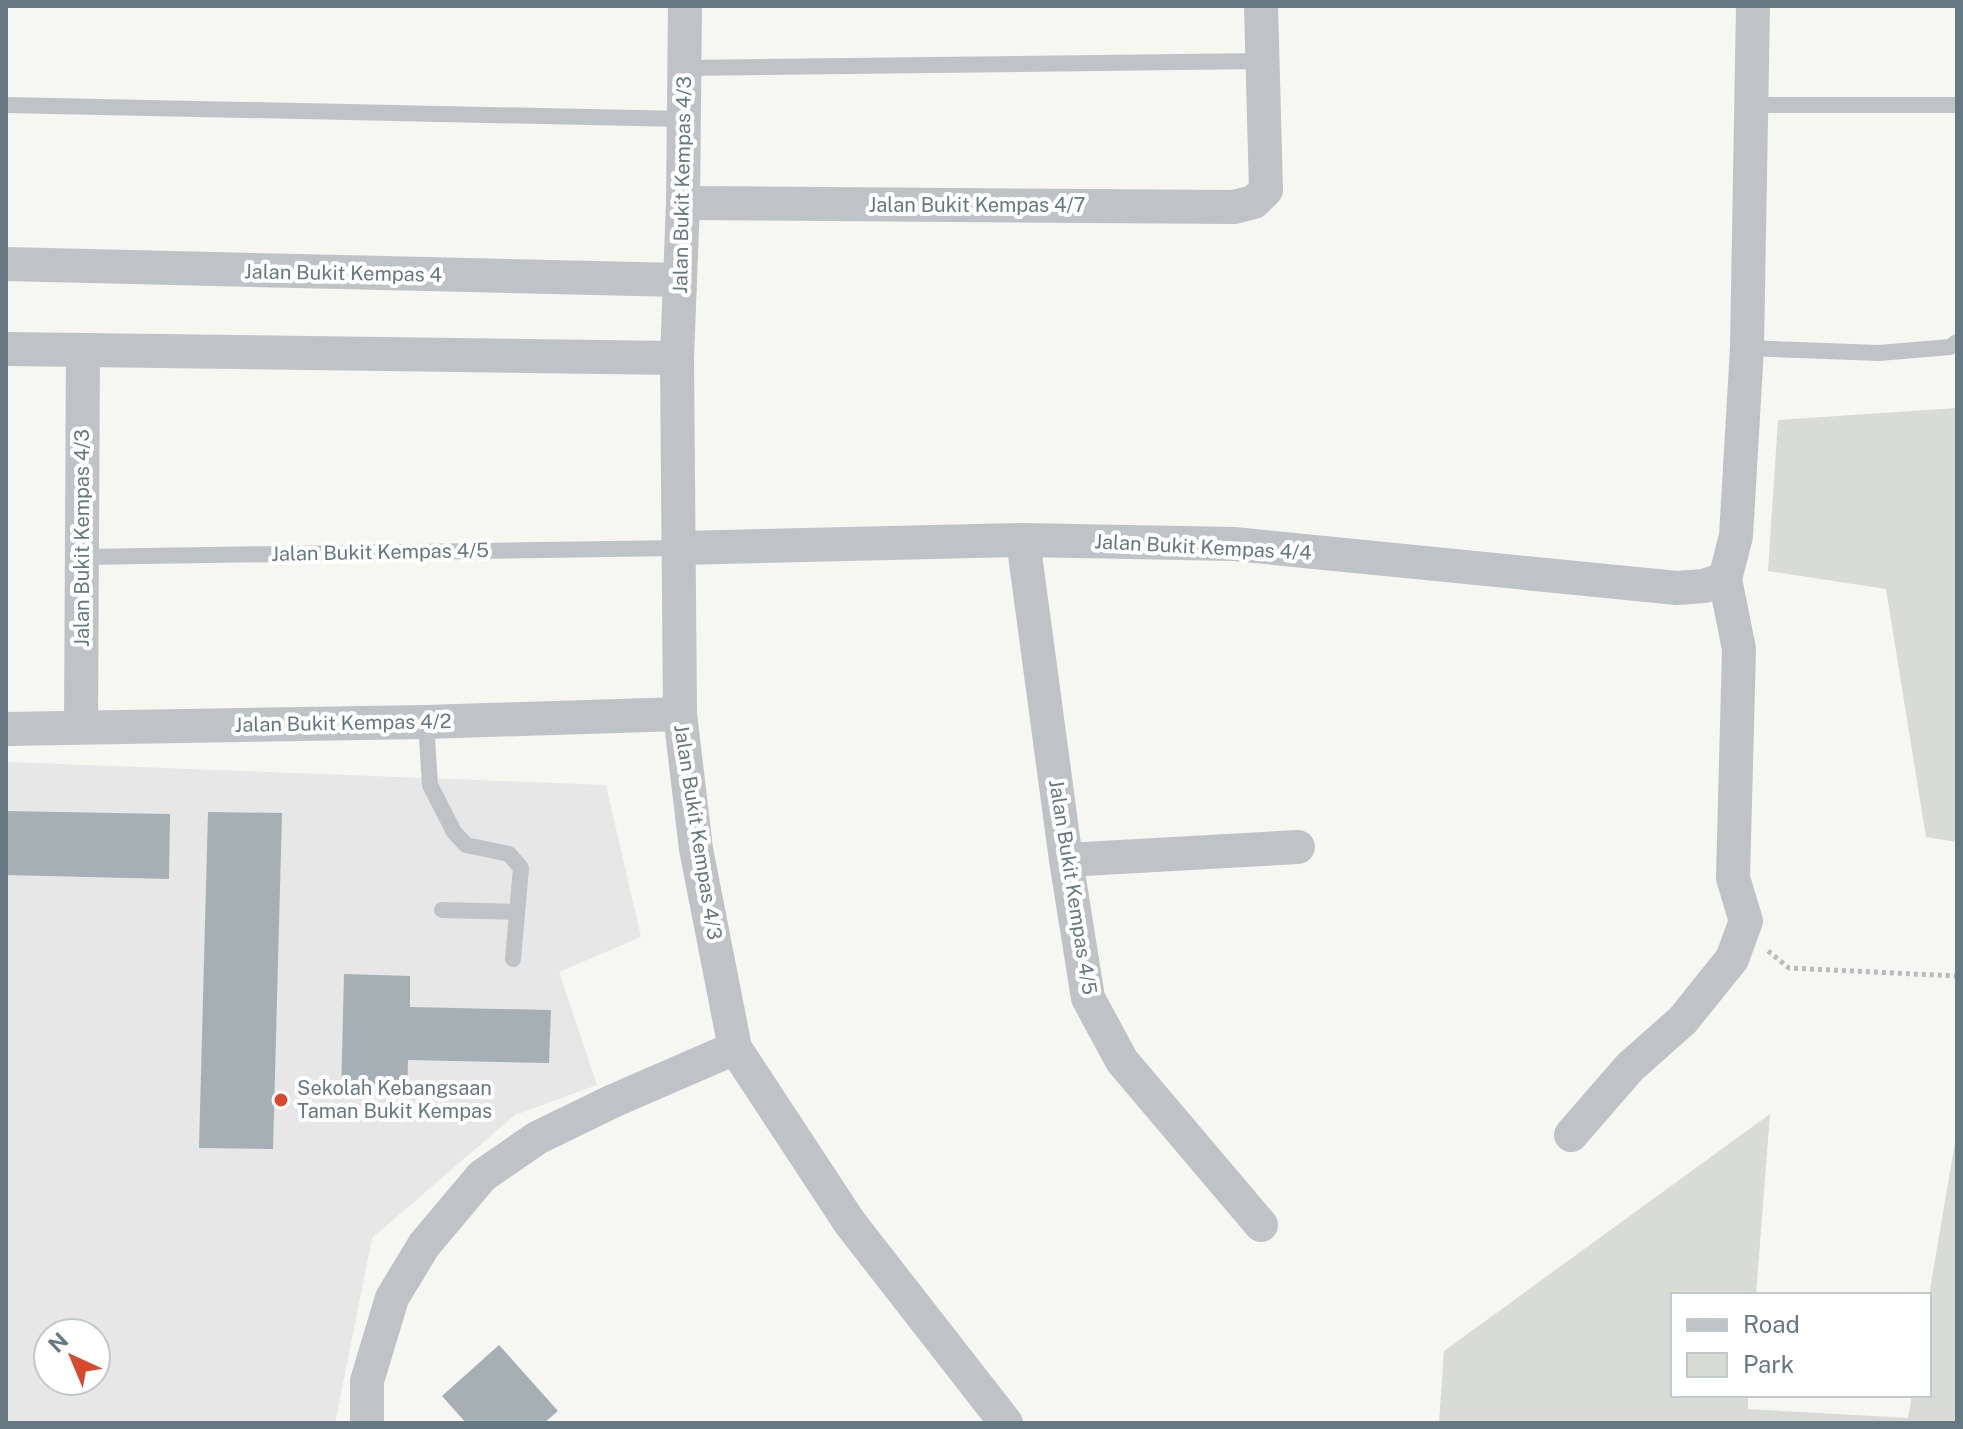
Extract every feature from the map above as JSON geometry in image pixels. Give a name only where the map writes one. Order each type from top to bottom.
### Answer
[{"type":"street","name":"Jalan Bukit Kempas 4/3","points":[[685,6],[683,203],[677,358],[680,714],[696,849],[735,1048],[850,1223],[1006,1423]]},
{"type":"street","points":[[1261,6],[1263,61]]},
{"type":"street","points":[[1571,1135],[1630,1067],[1683,1020],[1732,959],[1746,921],[1733,878],[1739,649],[1725,579],[1736,536],[1747,348],[1753,6]]},
{"type":"street","name":"Jalan Bukit Kempas 4/7","points":[[683,203],[1234,207],[1254,202],[1266,190],[1263,61]]},
{"type":"street","name":"Jalan Bukit Kempas 4","points":[[6,264],[680,280]]},
{"type":"street","points":[[6,349],[677,358]]},
{"type":"street","name":"Jalan Bukit Kempas 4/3","points":[[81,727],[83,350]]},
{"type":"street","name":"Jalan Bukit Kempas 4/4","points":[[679,548],[1023,540],[1234,544],[1677,588],[1704,586],[1725,579]]},
{"type":"street","name":"Jalan Bukit Kempas 4/5","points":[[1023,540],[1088,998],[1122,1061],[1261,1225]]},
{"type":"street","name":"Jalan Bukit Kempas 4/2","points":[[6,729],[680,714]]},
{"type":"street","points":[[1066,860],[1298,847]]},
{"type":"street","points":[[367,1423],[367,1381],[392,1298],[424,1245],[482,1176],[537,1138],[735,1048]]},
{"type":"lane","points":[[685,68],[1263,61]]},
{"type":"lane","points":[[6,105],[684,119]]},
{"type":"lane","points":[[1752,105],[1957,105]]},
{"type":"lane","points":[[1747,348],[1879,353],[1950,347],[1957,342]]},
{"type":"lane","name":"Jalan Bukit Kempas 4/5","points":[[81,557],[679,548]]},
{"type":"lane","points":[[426,722],[430,785],[459,840],[474,848],[509,854],[517,860],[522,878],[513,959]]},
{"type":"lane","points":[[442,910],[517,912]]},
{"type":"path","points":[[1746,921],[1766,950],[1789,968],[1957,976]]},
{"type":"shaded area","name":"Sekolah Kebangsaan Taman Bukit Kempas","points":[[6,762],[606,785],[641,937],[559,972],[597,1085],[515,1115],[372,1238],[335,1423],[6,1423]]},
{"type":"green space","points":[[1957,408],[1957,842],[1926,837],[1886,589],[1768,571],[1778,420]]},
{"type":"green space","points":[[1770,1114],[1756,1293],[1671,1293],[1671,1397],[1748,1397],[1748,1409],[1908,1418],[1912,1397],[1931,1397],[1929,1293],[1957,1131],[1957,1423],[1439,1423],[1444,1351]]},
{"type":"building","points":[[6,811],[170,814],[169,879],[6,875]]},
{"type":"building","points":[[208,812],[282,813],[273,1149],[199,1148]]},
{"type":"building","points":[[344,974],[410,976],[410,1007],[551,1010],[549,1063],[408,1060],[407,1097],[341,1096]]},
{"type":"building","points":[[499,1345],[558,1411],[544,1423],[466,1423],[442,1396]]},
{"type":"place","name":"Sekolah Kebangsaan Taman Bukit Kempas","points":[[281,1100]]}]
